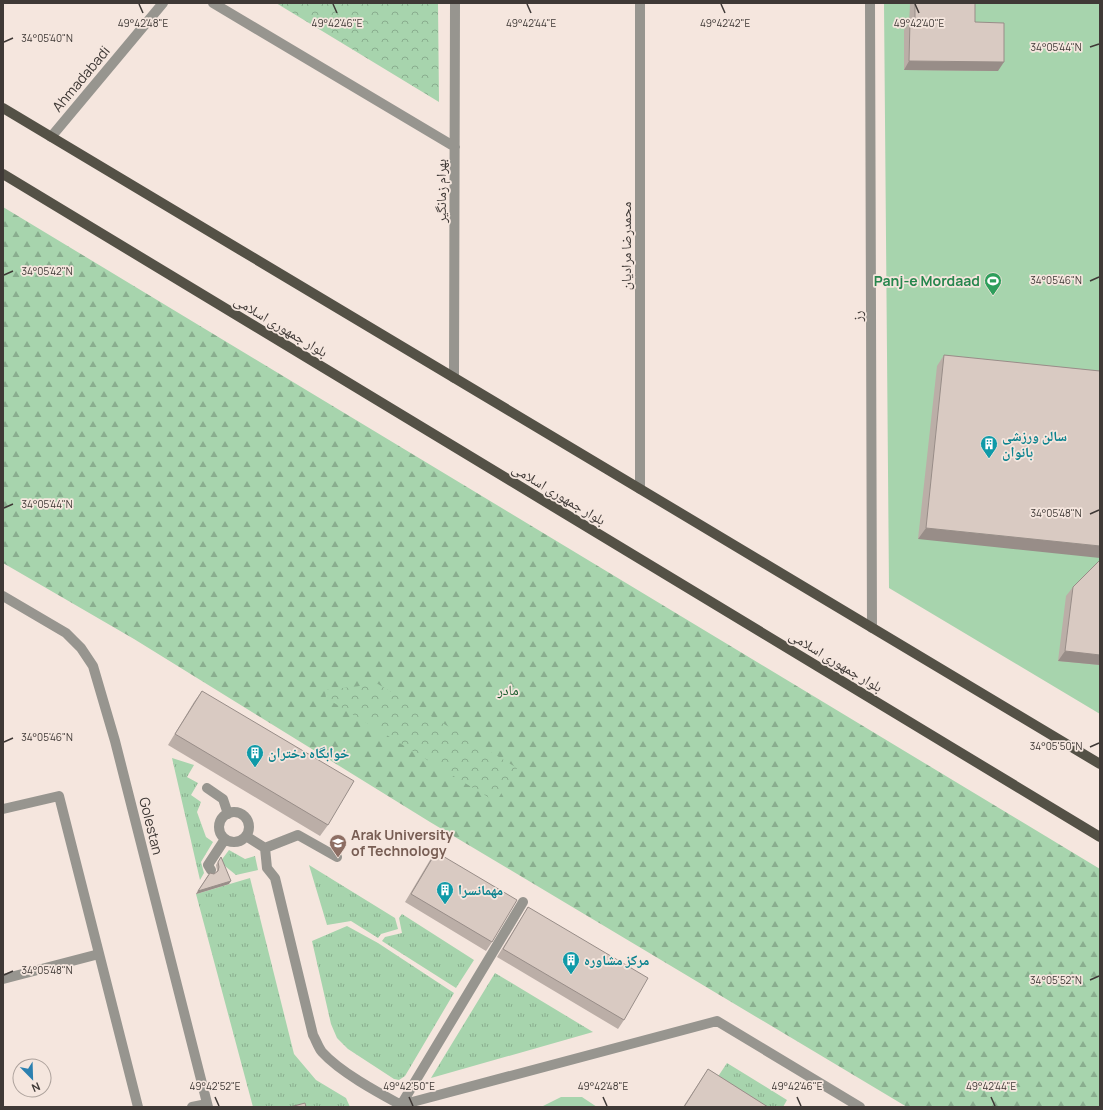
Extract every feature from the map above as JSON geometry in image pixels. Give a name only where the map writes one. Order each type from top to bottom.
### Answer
[{"type":"main road","points":[[3,108],[1100,764]]},
{"type":"main road","name":"بلوار جمهوری اسلامی","points":[[3,174],[1100,837]]},
{"type":"street","name":"Ahmadabadi","points":[[51,137],[163,3]]},
{"type":"street","points":[[213,3],[455,147]]},
{"type":"street","name":"بهرام زمانگیر","points":[[454,378],[455,3]]},
{"type":"street","name":"محمدرضا مرادیان","points":[[640,3],[640,489]]},
{"type":"street","name":"رز","points":[[870,3],[872,628]]},
{"type":"street","name":"Golestan","points":[[3,596],[66,633],[81,648],[93,666],[115,741],[207,1105]]},
{"type":"street","points":[[207,788],[223,799],[228,814]]},
{"type":"street","points":[[3,809],[59,796],[138,1107]]},
{"type":"street","points":[[238,813],[246,818],[249,827],[246,836],[243,840],[234,842],[225,839],[219,831],[221,821],[228,814],[238,813]]},
{"type":"street","points":[[265,848],[298,835],[337,857]]},
{"type":"street","points":[[246,836],[265,848]]},
{"type":"street","points":[[211,870],[208,865],[225,839]]},
{"type":"street","points":[[265,848],[267,868],[275,878],[313,1035],[321,1051],[334,1063],[370,1088],[400,1106],[717,1021],[860,1107]]},
{"type":"street","points":[[400,1106],[523,902]]},
{"type":"street","points":[[3,979],[99,954]]},
{"type":"street","points":[[192,1107],[207,1105]]},
{"type":"green space","points":[[276,3],[438,3],[439,102]]},
{"type":"green space","name":"Panj-e Mordaad","points":[[884,3],[1100,3],[1100,714],[889,588]]},
{"type":"green space","name":"مادر","points":[[3,207],[1100,869],[1100,1107],[907,1107],[430,822],[134,639],[3,563]]},
{"type":"green space","points":[[378,684],[517,768],[496,802],[326,698],[325,690]]},
{"type":"green space","points":[[172,758],[194,765],[187,777],[198,783],[191,795],[201,802],[197,812],[206,837],[213,842],[201,862],[204,873],[200,880]]},
{"type":"green space","points":[[229,850],[245,859],[255,856],[258,870],[236,875],[220,862]]},
{"type":"green space","points":[[309,865],[395,918],[398,929],[381,934],[378,938],[351,921],[327,925]]},
{"type":"green space","points":[[250,878],[294,1054],[316,1080],[346,1098],[350,1107],[253,1107],[196,894]]},
{"type":"green space","points":[[402,914],[474,960],[456,988],[382,941],[385,937],[402,933],[399,918]]},
{"type":"green space","points":[[347,926],[378,943],[454,993],[405,1076],[399,1080],[394,1079],[348,1049],[337,1038],[331,1024],[312,941]]},
{"type":"green space","points":[[495,973],[593,1032],[431,1078]]},
{"type":"green space","points":[[727,1063],[787,1100],[783,1107],[756,1107],[715,1081]]},
{"type":"green space","points":[[561,1097],[582,1097],[597,1107],[541,1107]]},
{"type":"building","points":[[915,3],[975,3],[975,22],[1004,23],[1004,62],[909,61],[910,21],[915,21]]},
{"type":"building","name":"سالن ورزشی بانوان","points":[[944,355],[1100,371],[1100,546],[926,528]]},
{"type":"building","points":[[1100,560],[1100,655],[1065,651],[1073,587]]},
{"type":"building","name":"خوابگاه دختران","points":[[202,691],[354,781],[328,825],[175,734]]},
{"type":"building","name":"مهمانسرا","points":[[436,852],[517,900],[492,942],[411,894]]},
{"type":"building","points":[[221,857],[231,881],[198,891],[210,873],[214,874],[218,871],[218,862]]},
{"type":"building","name":"مرکز مشاوره","points":[[528,907],[648,978],[624,1020],[503,949]]},
{"type":"building","points":[[708,1069],[768,1107],[684,1107]]},
{"type":"building","points":[[305,1103],[306,1107],[290,1107]]},
{"type":"place","name":"Panj-e Mordaad","points":[[993,296]]},
{"type":"place","name":"سالن ورزشی بانوان","points":[[989,459]]},
{"type":"place","name":"خوابگاه دختران","points":[[255,768]]},
{"type":"place","name":"Arak University of Technology","points":[[338,858]]},
{"type":"place","name":"مهمانسرا","points":[[445,905]]},
{"type":"place","name":"مرکز مشاوره","points":[[571,975]]}]
